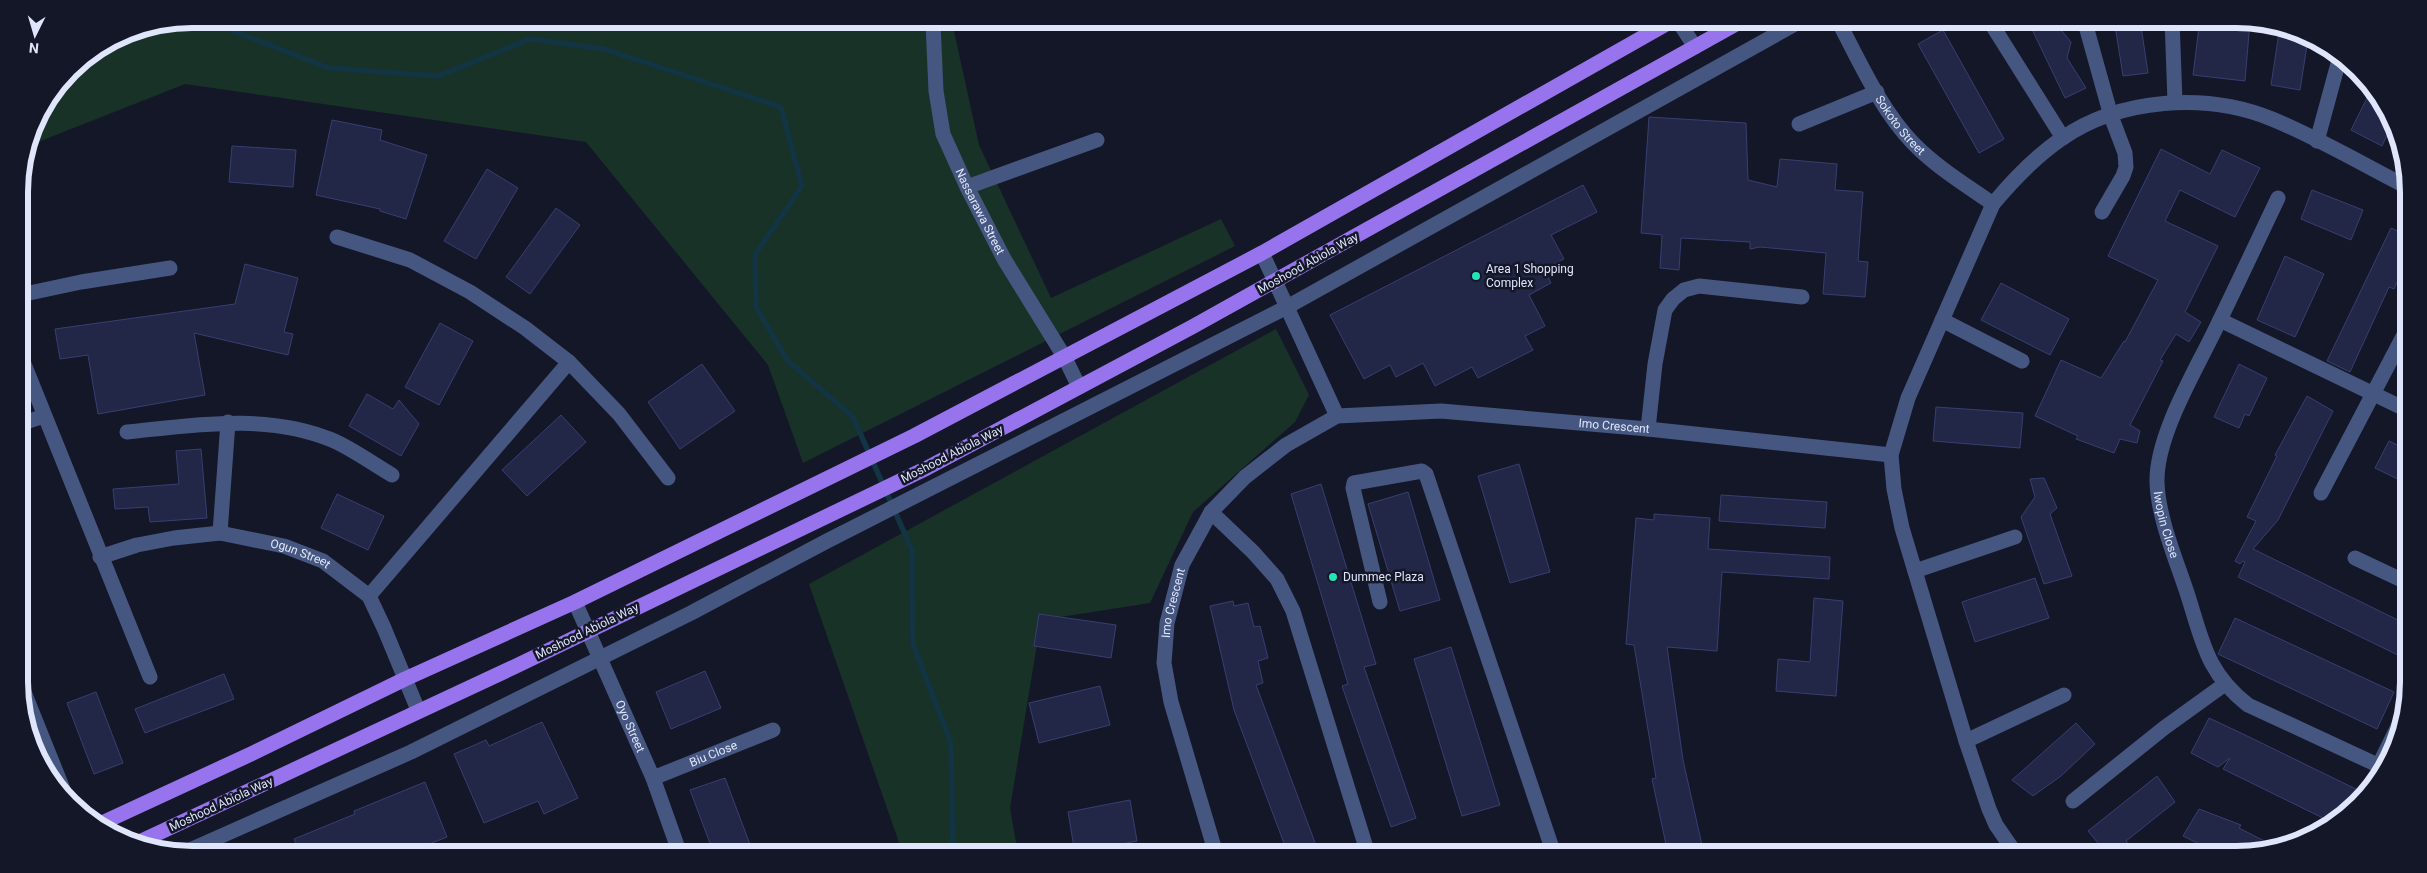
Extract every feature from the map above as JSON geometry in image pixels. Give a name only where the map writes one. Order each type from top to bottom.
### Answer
[{"type":"main road","points":[[105,821],[251,754],[405,679],[575,602],[914,436],[1262,253],[1660,28]]},
{"type":"main road","name":"Moshood Abiola Way","points":[[146,839],[927,468],[1276,280],[1729,28]]},
{"type":"street","name":"Nassarawa Street","points":[[931,28],[938,111],[944,134],[967,187],[1004,259],[1065,358],[1079,387]]},
{"type":"street","points":[[1682,28],[1695,47]]},
{"type":"street","points":[[199,846],[411,752],[600,658],[1287,306],[1788,28]]},
{"type":"street","name":"Sokoto Street","points":[[1841,28],[1877,92],[1899,126],[1914,144],[1942,168],[1993,204]]},
{"type":"street","points":[[1994,28],[2063,138]]},
{"type":"street","points":[[2086,28],[2110,116],[2125,154],[2126,167],[2102,212]]},
{"type":"street","points":[[2172,28],[2175,102]]},
{"type":"street","points":[[2317,141],[2338,63]]},
{"type":"street","points":[[1799,124],[1877,92]]},
{"type":"street","points":[[2010,845],[1996,825],[1989,809],[1966,741],[1902,528],[1894,489],[1891,455],[1908,398],[1993,204],[2041,153],[2063,138],[2110,116],[2133,109],[2175,102],[2223,105],[2270,118],[2399,184]]},
{"type":"street","points":[[967,187],[1097,140]]},
{"type":"street","name":"Iwopin Close","points":[[2278,198],[2176,410],[2162,450],[2157,482],[2162,513],[2205,650],[2216,673],[2225,684],[2248,705],[2377,765]]},
{"type":"street","points":[[337,237],[410,260],[470,292],[525,328],[569,362],[619,414],[668,478]]},
{"type":"street","points":[[1262,253],[1337,416]]},
{"type":"street","points":[[28,293],[81,282],[170,268]]},
{"type":"street","points":[[1648,429],[1665,310],[1673,299],[1684,290],[1700,286],[1802,298]]},
{"type":"street","points":[[1942,320],[2022,361]]},
{"type":"street","points":[[2220,320],[2400,406]]},
{"type":"street","points":[[2321,493],[2400,343]]},
{"type":"street","points":[[369,596],[569,362]]},
{"type":"street","points":[[28,375],[150,677]]},
{"type":"street","name":"Imo Crescent","points":[[1213,846],[1171,702],[1164,663],[1167,623],[1182,566],[1211,512],[1245,477],[1286,445],[1337,416],[1441,411],[1648,429],[1891,455]]},
{"type":"street","points":[[28,421],[44,416]]},
{"type":"street","points":[[220,533],[228,422]]},
{"type":"street","points":[[127,432],[228,422],[279,426],[332,440],[392,475]]},
{"type":"street","points":[[1380,602],[1353,488],[1354,483],[1422,471],[1426,474],[1551,845]]},
{"type":"street","points":[[1211,512],[1253,552],[1277,579],[1293,611],[1365,845]]},
{"type":"street","name":"Ogun Street","points":[[100,557],[137,545],[174,538],[220,533],[284,546],[323,561],[369,596],[418,710]]},
{"type":"street","points":[[1915,571],[2015,537]]},
{"type":"street","points":[[2355,558],[2400,579]]},
{"type":"street","name":"Oyo Street","points":[[575,602],[653,778],[677,846]]},
{"type":"street","points":[[2073,801],[2164,728],[2225,684]]},
{"type":"street","points":[[1966,741],[2064,695]]},
{"type":"street","points":[[29,706],[58,777]]},
{"type":"street","name":"Biu Close","points":[[653,778],[772,730]]},
{"type":"green space","points":[[906,28],[911,30],[954,31],[979,145],[1051,298],[1221,219],[1235,246],[803,463],[768,365],[586,142],[185,84],[35,143],[49,109],[68,83],[83,68],[109,49],[128,40],[170,29]]},
{"type":"green space","points":[[1276,329],[1309,395],[1295,422],[1193,512],[1150,603],[1041,620],[1010,808],[1017,846],[900,846],[809,584]]},
{"type":"building","points":[[2031,28],[2059,28],[2071,42],[2067,58],[2086,88],[2065,98]]},
{"type":"building","points":[[2115,28],[2141,28],[2148,73],[2123,76]]},
{"type":"building","points":[[2199,28],[2249,28],[2245,81],[2193,75]]},
{"type":"building","points":[[1943,30],[2004,139],[1979,153],[1918,44]]},
{"type":"building","points":[[2279,34],[2307,44],[2300,90],[2271,85]]},
{"type":"building","points":[[2368,95],[2383,119],[2388,132],[2382,146],[2351,130]]},
{"type":"building","points":[[1649,117],[1746,123],[1748,180],[1777,187],[1780,159],[1837,164],[1835,190],[1863,192],[1858,261],[1868,262],[1865,297],[1823,294],[1826,253],[1760,247],[1750,249],[1750,242],[1681,238],[1679,270],[1660,268],[1662,235],[1641,233]]},
{"type":"building","points":[[332,120],[382,130],[380,140],[427,155],[406,219],[380,211],[380,209],[316,195]]},
{"type":"building","points":[[232,146],[296,150],[293,187],[229,182]]},
{"type":"building","points":[[2161,149],[2210,174],[2222,150],[2260,168],[2235,217],[2180,190],[2165,221],[2218,246],[2185,312],[2201,322],[2189,342],[2176,334],[2160,360],[2163,361],[2130,425],[2140,431],[2137,443],[2120,439],[2114,453],[2076,439],[2078,436],[2035,416],[2061,360],[2101,378],[2125,342],[2158,280],[2108,256]]},
{"type":"building","points":[[487,169],[518,188],[476,259],[444,241]]},
{"type":"building","name":"Area 1 Shopping Complex","points":[[1583,185],[1597,212],[1551,235],[1564,259],[1544,269],[1551,283],[1529,295],[1545,326],[1525,336],[1533,350],[1478,378],[1472,367],[1435,386],[1423,363],[1396,377],[1390,365],[1364,379],[1330,315]]},
{"type":"building","points":[[2312,190],[2363,210],[2351,240],[2301,219]]},
{"type":"building","points":[[556,208],[580,225],[530,294],[506,277]]},
{"type":"building","points":[[2391,228],[2400,232],[2400,276],[2394,289],[2389,287],[2350,372],[2327,361]]},
{"type":"building","points":[[2285,256],[2324,274],[2295,337],[2257,320]]},
{"type":"building","points":[[245,264],[298,278],[284,332],[293,334],[288,355],[194,333],[205,395],[98,414],[88,355],[60,359],[55,329],[235,304]]},
{"type":"building","points":[[2001,283],[2069,319],[2050,355],[1981,320]]},
{"type":"building","points":[[440,323],[473,341],[439,405],[405,387]]},
{"type":"building","points":[[702,364],[735,411],[680,449],[648,402]]},
{"type":"building","points":[[2239,364],[2267,378],[2249,416],[2245,414],[2239,428],[2214,417]]},
{"type":"building","points":[[367,394],[393,409],[399,400],[419,424],[401,456],[349,426]]},
{"type":"building","points":[[2307,396],[2333,411],[2278,520],[2253,549],[2400,621],[2400,656],[2238,577],[2245,562],[2243,561],[2240,564],[2235,561],[2256,521],[2247,517],[2277,456],[2275,455]]},
{"type":"building","points":[[1936,407],[2023,413],[2020,448],[1933,441]]},
{"type":"building","points":[[561,415],[586,442],[527,496],[502,470]]},
{"type":"building","points":[[2389,441],[2400,446],[2400,480],[2375,468]]},
{"type":"building","points":[[201,449],[207,518],[150,522],[148,507],[115,509],[113,489],[179,484],[176,451]]},
{"type":"building","points":[[1519,464],[1550,572],[1510,583],[1478,476]]},
{"type":"building","points":[[2044,478],[2057,508],[2050,514],[2072,576],[2044,584],[2021,517],[2035,497],[2030,479]]},
{"type":"building","points":[[1321,484],[1376,664],[1364,667],[1416,818],[1391,827],[1342,686],[1348,684],[1291,494]]},
{"type":"building","points":[[1408,492],[1440,600],[1400,611],[1368,504]]},
{"type":"building","points":[[337,494],[384,516],[368,550],[321,528]]},
{"type":"building","points":[[1721,495],[1827,502],[1825,528],[1719,521]]},
{"type":"building","points":[[1654,514],[1710,518],[1708,549],[1830,557],[1829,579],[1722,572],[1717,651],[1667,647],[1683,760],[1702,845],[1666,845],[1652,779],[1656,778],[1634,645],[1626,644],[1636,518],[1654,520]]},
{"type":"building","points":[[2035,578],[2049,618],[1975,642],[1962,602]]},
{"type":"building","points":[[1814,598],[1843,601],[1836,696],[1776,691],[1778,659],[1810,662]]},
{"type":"building","points":[[1233,601],[1234,606],[1248,603],[1254,627],[1260,626],[1268,658],[1258,661],[1263,683],[1256,685],[1316,845],[1285,845],[1234,710],[1210,606]]},
{"type":"building","points":[[1039,614],[1116,625],[1111,658],[1034,646]]},
{"type":"building","points":[[2235,618],[2394,692],[2377,729],[2218,654]]},
{"type":"building","points":[[1451,647],[1500,805],[1462,816],[1414,659]]},
{"type":"building","points":[[705,671],[721,708],[671,729],[656,692]]},
{"type":"building","points":[[224,674],[234,699],[145,733],[135,709]]},
{"type":"building","points":[[1100,686],[1110,725],[1039,743],[1029,703]]},
{"type":"building","points":[[96,692],[123,763],[94,774],[67,703]]},
{"type":"building","points":[[2209,718],[2359,790],[2344,805],[2325,819],[2223,769],[2230,758],[2218,767],[2191,753]]},
{"type":"building","points":[[542,722],[578,798],[544,814],[538,801],[484,823],[454,754],[486,740],[489,746]]},
{"type":"building","points":[[2076,723],[2095,744],[2061,776],[2033,796],[2012,780]]},
{"type":"building","points":[[2157,776],[2175,802],[2126,841],[2129,845],[2100,845],[2088,831]]},
{"type":"building","points":[[725,778],[751,846],[711,846],[690,790]]},
{"type":"building","points":[[425,782],[447,837],[425,846],[297,846],[294,839],[355,814],[354,811]]},
{"type":"building","points":[[1130,800],[1137,841],[1113,846],[1074,846],[1068,812]]},
{"type":"building","points":[[2199,809],[2241,825],[2239,828],[2267,842],[2247,845],[2201,845],[2183,836]]},
{"type":"waterway","points":[[225,28],[329,68],[439,76],[530,39],[604,49],[781,107],[802,186],[755,255],[756,307],[788,361],[853,417],[912,550],[913,644],[951,743],[953,846]]},
{"type":"place","name":"Area 1 Shopping Complex","points":[[1476,276]]},
{"type":"place","name":"Dummec Plaza","points":[[1333,577]]}]
